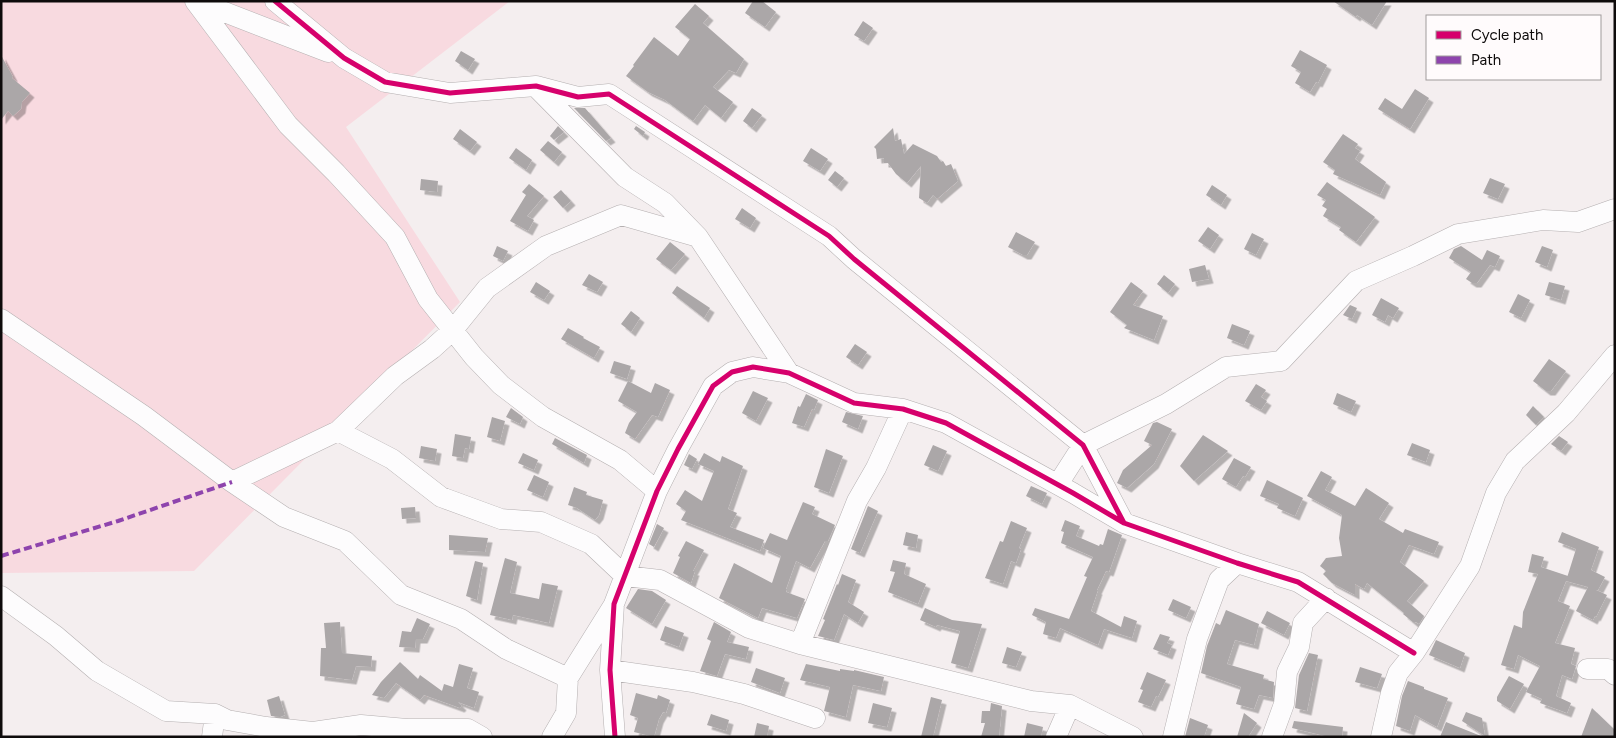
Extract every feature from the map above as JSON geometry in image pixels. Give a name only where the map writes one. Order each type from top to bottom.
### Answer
[{"type":"street","points":[[195,1],[344,58]]},
{"type":"street","points":[[195,1],[288,125],[336,173],[395,237],[428,299],[474,357],[501,385],[543,417],[620,460],[657,491]]},
{"type":"street","points":[[275,1],[344,58],[384,82],[450,93],[536,86],[578,97],[609,94],[829,236],[854,259],[1083,445],[1124,523]]},
{"type":"street","points":[[536,86],[625,177],[665,202],[698,237],[789,373]]},
{"type":"street","points":[[1058,484],[1083,445],[1166,404],[1226,367],[1281,360],[1356,280],[1413,256],[1458,234],[1543,220],[1578,222],[1615,208]]},
{"type":"street","points":[[232,482],[338,431],[395,376],[432,350],[453,330],[487,288],[546,246],[621,215],[698,237]]},
{"type":"street","points":[[1,319],[144,416],[232,482],[284,517],[345,541],[402,595],[461,618],[506,648],[568,678]]},
{"type":"street","points":[[1381,737],[1391,693],[1398,673],[1414,652],[1470,566],[1496,493],[1515,461],[1566,413],[1615,355]]},
{"type":"street","points":[[552,737],[566,713],[568,678],[614,604],[657,491],[678,449],[713,386],[732,372],[752,367],[789,373],[854,403],[903,409],[946,423],[1058,484],[1124,523],[1237,563],[1298,582],[1414,652]]},
{"type":"street","points":[[800,644],[857,501],[876,468],[903,409]]},
{"type":"street","points":[[338,431],[392,459],[442,497],[501,519],[541,522],[591,544],[625,576],[660,580],[749,628],[800,644],[1031,701],[1070,705],[1133,737]]},
{"type":"street","points":[[1173,737],[1197,639],[1218,580],[1237,563]]},
{"type":"street","points":[[1,596],[56,636],[97,671],[166,711],[215,714],[227,720],[313,732],[360,724],[406,729],[468,729],[482,737]]},
{"type":"street","points":[[1272,737],[1284,704],[1287,672],[1299,647],[1303,622],[1326,598]]},
{"type":"street","points":[[614,604],[610,670],[615,737]]},
{"type":"street","points":[[1588,669],[1608,669],[1615,675]]},
{"type":"street","points":[[610,670],[693,682],[736,692],[814,718]]},
{"type":"street","points":[[1056,737],[1070,705]]},
{"type":"street","points":[[212,737],[215,714]]},
{"type":"shaded area","points":[[1,1],[510,1],[346,127],[460,302],[194,571],[1,573]]},
{"type":"building","points":[[753,1],[762,1],[776,12],[765,27],[745,13]]},
{"type":"building","points":[[1333,1],[1387,1],[1372,25],[1357,15],[1356,17]]},
{"type":"building","points":[[695,4],[709,16],[703,23],[744,59],[736,73],[729,70],[713,87],[733,102],[721,118],[705,105],[693,121],[665,100],[648,92],[626,76],[654,37],[678,56],[690,39],[675,27]]},
{"type":"building","points":[[863,21],[873,28],[864,41],[854,35]]},
{"type":"building","points":[[1300,50],[1327,65],[1318,83],[1316,82],[1310,92],[1295,83],[1301,72],[1291,66]]},
{"type":"building","points":[[461,51],[475,59],[468,70],[455,61]]},
{"type":"building","points":[[1,55],[12,78],[30,93],[22,102],[21,109],[13,116],[8,111],[1,120]]},
{"type":"building","points":[[1415,89],[1429,98],[1410,129],[1378,109],[1385,98],[1402,109]]},
{"type":"building","points":[[574,108],[585,108],[611,138],[606,141]]},
{"type":"building","points":[[752,108],[762,115],[752,128],[743,121]]},
{"type":"building","points":[[558,126],[564,132],[554,140],[550,136]]},
{"type":"building","points":[[636,126],[645,132],[643,136],[634,129]]},
{"type":"building","points":[[893,128],[895,141],[901,139],[904,154],[913,144],[937,156],[946,166],[951,164],[958,181],[937,199],[933,195],[927,203],[919,198],[921,166],[907,183],[896,174],[888,163],[884,163],[884,158],[877,159],[874,147]]},
{"type":"building","points":[[460,129],[477,142],[470,151],[453,139]]},
{"type":"building","points":[[1343,134],[1358,144],[1355,148],[1360,151],[1355,159],[1386,182],[1380,195],[1333,174],[1335,170],[1323,162]]},
{"type":"building","points":[[548,141],[562,152],[554,162],[540,150]]},
{"type":"building","points":[[516,148],[532,160],[526,170],[509,158]]},
{"type":"building","points":[[811,148],[828,159],[820,171],[803,161]]},
{"type":"building","points":[[835,171],[844,178],[837,187],[828,180]]},
{"type":"building","points":[[1490,178],[1505,184],[1498,199],[1483,193]]},
{"type":"building","points":[[421,179],[438,181],[437,192],[420,190]]},
{"type":"building","points":[[1327,182],[1375,217],[1356,242],[1339,230],[1341,227],[1323,216],[1327,209],[1322,206],[1326,200],[1317,195]]},
{"type":"building","points":[[529,184],[544,196],[527,216],[534,220],[528,231],[510,221],[526,195],[522,192]]},
{"type":"building","points":[[1212,185],[1227,195],[1221,205],[1206,195]]},
{"type":"building","points":[[561,190],[571,201],[563,208],[553,197]]},
{"type":"building","points":[[742,208],[756,218],[750,228],[735,219]]},
{"type":"building","points":[[1208,227],[1219,235],[1210,249],[1198,241]]},
{"type":"building","points":[[1016,232],[1035,242],[1027,255],[1023,255],[1008,247]]},
{"type":"building","points":[[1252,233],[1264,239],[1256,255],[1244,249]]},
{"type":"building","points":[[670,242],[685,254],[671,270],[656,259]]},
{"type":"building","points":[[497,246],[508,251],[503,261],[493,256]]},
{"type":"building","points":[[1461,246],[1482,260],[1487,250],[1500,256],[1495,267],[1490,265],[1477,283],[1472,283],[1466,279],[1471,272],[1449,258],[1454,249]]},
{"type":"building","points":[[1542,246],[1553,250],[1547,267],[1535,262]]},
{"type":"building","points":[[1205,265],[1209,279],[1192,282],[1189,269]]},
{"type":"building","points":[[589,274],[603,282],[597,292],[582,285]]},
{"type":"building","points":[[1164,275],[1175,284],[1168,293],[1157,284]]},
{"type":"building","points":[[536,282],[550,291],[544,300],[530,292]]},
{"type":"building","points":[[1131,282],[1143,291],[1133,305],[1163,316],[1154,340],[1124,328],[1127,325],[1110,312]]},
{"type":"building","points":[[1549,282],[1565,286],[1561,300],[1545,295]]},
{"type":"building","points":[[677,286],[710,308],[704,318],[672,293]]},
{"type":"building","points":[[1518,294],[1530,300],[1521,318],[1509,312]]},
{"type":"building","points":[[1381,298],[1399,308],[1393,318],[1388,315],[1385,322],[1372,315]]},
{"type":"building","points":[[1350,305],[1357,308],[1352,319],[1343,315]]},
{"type":"building","points":[[631,311],[640,318],[631,332],[621,324]]},
{"type":"building","points":[[1232,324],[1250,331],[1244,345],[1227,338]]},
{"type":"building","points":[[568,328],[600,347],[594,358],[561,339]]},
{"type":"building","points":[[855,344],[867,352],[858,365],[846,357]]},
{"type":"building","points":[[1549,359],[1566,371],[1551,391],[1546,391],[1533,381]]},
{"type":"building","points":[[614,361],[631,366],[627,379],[610,373]]},
{"type":"building","points":[[628,381],[651,393],[655,383],[670,390],[658,417],[652,415],[635,439],[625,433],[637,412],[618,401]]},
{"type":"building","points":[[1256,384],[1266,390],[1261,397],[1267,401],[1261,410],[1245,401]]},
{"type":"building","points":[[753,391],[768,398],[756,421],[742,413]]},
{"type":"building","points":[[1337,393],[1356,401],[1351,412],[1333,404]]},
{"type":"building","points":[[806,394],[818,400],[804,427],[792,423],[798,406],[800,407]]},
{"type":"building","points":[[1533,406],[1544,417],[1536,425],[1526,415]]},
{"type":"building","points":[[511,408],[523,417],[520,424],[506,417]]},
{"type":"building","points":[[846,412],[863,416],[858,429],[842,422]]},
{"type":"building","points":[[492,417],[505,421],[500,441],[487,437]]},
{"type":"building","points":[[1157,422],[1172,429],[1154,464],[1127,488],[1117,483],[1123,470],[1152,445],[1144,441],[1153,423]]},
{"type":"building","points":[[455,434],[471,437],[469,449],[465,448],[463,458],[452,456]]},
{"type":"building","points":[[1203,435],[1228,451],[1194,481],[1180,466]]},
{"type":"building","points":[[1559,436],[1568,442],[1561,451],[1551,444]]},
{"type":"building","points":[[555,438],[587,455],[584,463],[552,444]]},
{"type":"building","points":[[1412,443],[1430,450],[1426,462],[1407,455]]},
{"type":"building","points":[[933,445],[947,451],[938,471],[924,465]]},
{"type":"building","points":[[421,446],[437,449],[435,461],[419,458]]},
{"type":"building","points":[[826,449],[843,456],[829,493],[814,487]]},
{"type":"building","points":[[523,453],[538,460],[534,470],[518,463]]},
{"type":"building","points":[[704,453],[720,462],[722,456],[743,466],[728,509],[737,513],[730,527],[764,540],[760,551],[681,520],[686,511],[676,504],[685,490],[702,501],[714,471],[698,464]]},
{"type":"building","points":[[689,454],[697,459],[692,469],[684,465]]},
{"type":"building","points":[[1234,458],[1251,467],[1236,487],[1222,479]]},
{"type":"building","points":[[1321,471],[1332,477],[1325,490],[1355,506],[1366,488],[1389,503],[1379,519],[1403,533],[1405,529],[1439,542],[1434,554],[1409,545],[1400,562],[1424,581],[1407,601],[1424,616],[1419,624],[1414,623],[1367,583],[1364,589],[1355,584],[1355,595],[1332,583],[1323,574],[1326,571],[1320,566],[1326,558],[1342,556],[1339,538],[1342,515],[1307,496]]},
{"type":"building","points":[[534,475],[549,482],[543,497],[527,490]]},
{"type":"building","points":[[1267,480],[1303,498],[1295,516],[1277,508],[1279,504],[1260,496]]},
{"type":"building","points":[[1031,486],[1047,493],[1042,504],[1026,496]]},
{"type":"building","points":[[574,487],[587,492],[586,495],[603,500],[599,515],[595,520],[577,508],[568,505]]},
{"type":"building","points":[[803,502],[815,507],[812,514],[835,525],[828,541],[825,541],[810,568],[796,561],[786,592],[805,599],[797,618],[762,608],[758,618],[719,598],[734,563],[772,583],[781,556],[763,548],[770,533],[787,540]]},
{"type":"building","points":[[868,506],[878,511],[860,553],[851,549]]},
{"type":"building","points":[[415,507],[416,518],[402,519],[401,508]]},
{"type":"building","points":[[1065,520],[1080,526],[1076,536],[1099,546],[1100,544],[1103,545],[1108,529],[1122,535],[1109,572],[1106,571],[1097,590],[1091,611],[1121,627],[1124,616],[1137,621],[1132,638],[1104,629],[1098,645],[1060,628],[1056,638],[1043,634],[1046,622],[1032,615],[1035,608],[1069,619],[1087,577],[1084,576],[1093,557],[1061,543],[1064,532],[1061,531]]},
{"type":"building","points":[[1011,521],[1027,528],[1019,548],[1021,549],[1016,563],[1011,561],[1003,584],[985,578],[1000,541],[1003,542]]},
{"type":"building","points":[[657,524],[664,528],[654,547],[649,544]]},
{"type":"building","points":[[906,532],[918,535],[916,548],[903,545]]},
{"type":"building","points":[[1562,532],[1599,547],[1591,570],[1605,577],[1598,590],[1596,590],[1607,595],[1593,620],[1576,611],[1588,587],[1566,581],[1576,549],[1558,542]]},
{"type":"building","points":[[449,535],[488,538],[485,552],[449,550]]},
{"type":"building","points":[[686,541],[704,550],[693,571],[695,571],[691,583],[673,573],[680,557],[678,556]]},
{"type":"building","points":[[1532,554],[1544,557],[1541,567],[1568,576],[1558,601],[1570,606],[1555,643],[1575,648],[1571,664],[1576,666],[1572,679],[1562,675],[1556,696],[1571,703],[1567,713],[1540,703],[1542,699],[1526,692],[1540,666],[1518,655],[1514,669],[1501,665],[1514,625],[1522,628],[1523,612],[1538,574],[1528,572]]},
{"type":"building","points":[[505,558],[517,562],[510,593],[539,599],[542,583],[558,586],[549,623],[513,615],[512,620],[490,615]]},
{"type":"building","points":[[893,560],[906,563],[904,574],[926,584],[918,604],[888,592],[895,572],[890,571]]},
{"type":"building","points":[[475,561],[483,563],[477,600],[466,596]]},
{"type":"building","points":[[842,574],[856,580],[848,602],[864,612],[858,623],[844,614],[834,640],[818,636],[825,620],[823,619]]},
{"type":"building","points":[[638,589],[652,591],[666,600],[652,624],[626,608]]},
{"type":"building","points":[[1173,599],[1191,607],[1186,618],[1168,610]]},
{"type":"building","points":[[925,608],[952,620],[982,624],[968,668],[951,663],[960,631],[937,625],[936,627],[920,620]]},
{"type":"building","points":[[1226,610],[1259,624],[1254,645],[1235,640],[1227,664],[1264,675],[1263,679],[1274,682],[1273,698],[1259,695],[1254,709],[1236,704],[1241,687],[1201,673],[1207,646],[1216,623],[1220,625]]},
{"type":"building","points":[[1267,611],[1290,623],[1284,635],[1261,623]]},
{"type":"building","points":[[417,618],[430,624],[423,639],[416,639],[415,648],[399,647],[402,631],[411,632]]},
{"type":"building","points":[[340,622],[342,653],[372,656],[371,667],[356,666],[352,680],[320,676],[321,648],[326,648],[324,623]]},
{"type":"building","points":[[714,622],[731,632],[727,642],[749,647],[746,659],[725,654],[717,676],[700,671],[711,641],[707,639]]},
{"type":"building","points":[[665,626],[684,633],[679,647],[660,640]]},
{"type":"building","points":[[1160,634],[1170,637],[1167,643],[1172,645],[1168,655],[1153,649]]},
{"type":"building","points":[[1436,640],[1465,653],[1460,668],[1429,655]]},
{"type":"building","points":[[1007,647],[1022,652],[1016,667],[1002,663]]},
{"type":"building","points":[[1309,653],[1318,655],[1307,711],[1295,708],[1299,675]]},
{"type":"building","points":[[400,662],[418,679],[420,675],[442,691],[444,684],[453,687],[459,664],[473,668],[467,688],[479,692],[474,708],[458,702],[462,706],[460,708],[424,695],[420,700],[396,683],[384,698],[372,695],[381,682]]},
{"type":"building","points":[[806,664],[840,671],[840,669],[854,670],[884,677],[881,691],[853,685],[846,717],[824,711],[830,687],[800,680]]},
{"type":"building","points":[[1360,667],[1382,674],[1377,688],[1355,682]]},
{"type":"building","points":[[756,668],[785,678],[780,693],[751,682]]},
{"type":"building","points":[[1147,672],[1166,680],[1151,707],[1138,702],[1143,690],[1140,689]]},
{"type":"building","points":[[1509,676],[1524,684],[1510,709],[1497,701],[1497,697]]},
{"type":"building","points":[[1408,681],[1448,698],[1437,727],[1415,715],[1410,731],[1396,726],[1402,696]]},
{"type":"building","points":[[636,693],[657,699],[658,695],[670,700],[666,713],[663,712],[659,719],[654,737],[634,732],[638,718],[630,715]]},
{"type":"building","points":[[279,696],[285,715],[280,717],[271,716],[267,700]]},
{"type":"building","points":[[931,697],[942,700],[933,737],[921,737]]},
{"type":"building","points":[[873,703],[892,708],[887,727],[868,723]]},
{"type":"building","points":[[991,703],[1002,706],[999,737],[981,737],[985,723],[981,723],[982,711],[990,711]]},
{"type":"building","points":[[1592,708],[1615,730],[1615,737],[1581,737]]},
{"type":"building","points":[[1466,712],[1482,718],[1485,736],[1462,721]]},
{"type":"building","points":[[1244,713],[1257,723],[1248,737],[1237,737]]},
{"type":"building","points":[[711,714],[729,720],[726,731],[707,725]]},
{"type":"building","points":[[1190,718],[1208,725],[1204,737],[1185,737]]},
{"type":"building","points":[[1294,721],[1343,727],[1342,737],[1329,737],[1292,728]]},
{"type":"building","points":[[1446,722],[1481,736],[1481,737],[1440,737]]},
{"type":"building","points":[[757,723],[769,726],[767,737],[754,737]]},
{"type":"building","points":[[1027,723],[1043,727],[1041,737],[1024,737]]},
{"type":"marked path","points":[[1,556],[118,521],[232,482]]},
{"type":"cycle path","points":[[275,1],[344,58],[385,82],[450,93],[536,86],[578,97],[609,94],[829,236],[854,259],[1083,445],[1124,523]]},
{"type":"cycle path","points":[[615,737],[610,670],[614,604],[657,491],[713,386],[732,372],[753,367],[789,373],[854,403],[903,409],[946,423],[1124,523],[1237,563],[1298,582],[1414,653]]}]
